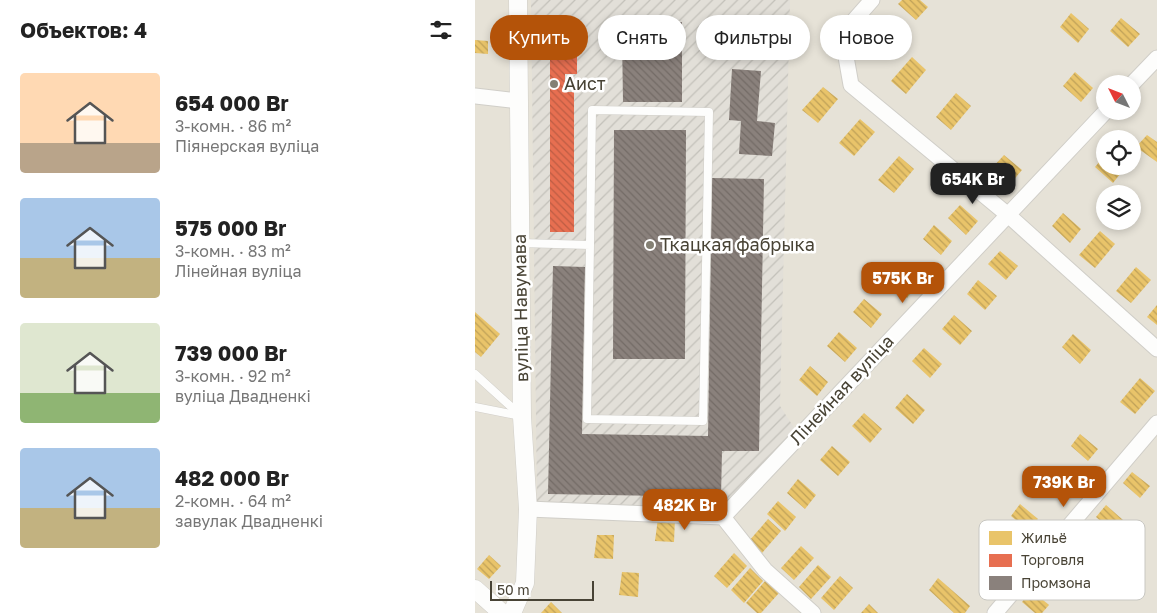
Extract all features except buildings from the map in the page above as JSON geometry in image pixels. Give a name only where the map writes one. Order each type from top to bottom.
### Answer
[{"type":"street","name":"вуліца Навумава","points":[[512,613],[525,583],[528,509],[523,417],[518,0]]},
{"type":"street","points":[[872,0],[842,34],[851,84],[1009,215],[1157,349]]},
{"type":"street","points":[[1141,75],[1157,58]]},
{"type":"street","points":[[475,96],[519,102]]},
{"type":"street","name":"Лінейная вуліца","points":[[723,518],[1098,120]]},
{"type":"street","points":[[1074,520],[1157,423]]},
{"type":"street","points":[[528,509],[723,518],[765,570],[813,613]]},
{"type":"street","points":[[475,589],[502,613]]},
{"type":"street","points":[[995,613],[1006,600]]},
{"type":"lane","points":[[592,110],[709,112],[703,421],[587,419],[590,245],[592,110]]},
{"type":"lane","points":[[521,243],[590,245]]},
{"type":"lane","points":[[475,374],[523,417]]},
{"type":"lane","points":[[475,407],[523,417]]},
{"type":"shaded area","points":[[475,0],[1157,0],[1157,613],[475,613]]},
{"type":"shaded area","points":[[531,0],[790,0],[790,15],[696,15],[696,60],[789,60],[780,406],[795,429],[720,510],[537,501],[532,60],[588,60],[588,15],[531,15]]},
{"type":"place","name":"Аист","points":[[554,84]]},
{"type":"place","name":"Ткацкая фабрыка","points":[[650,245]]}]
